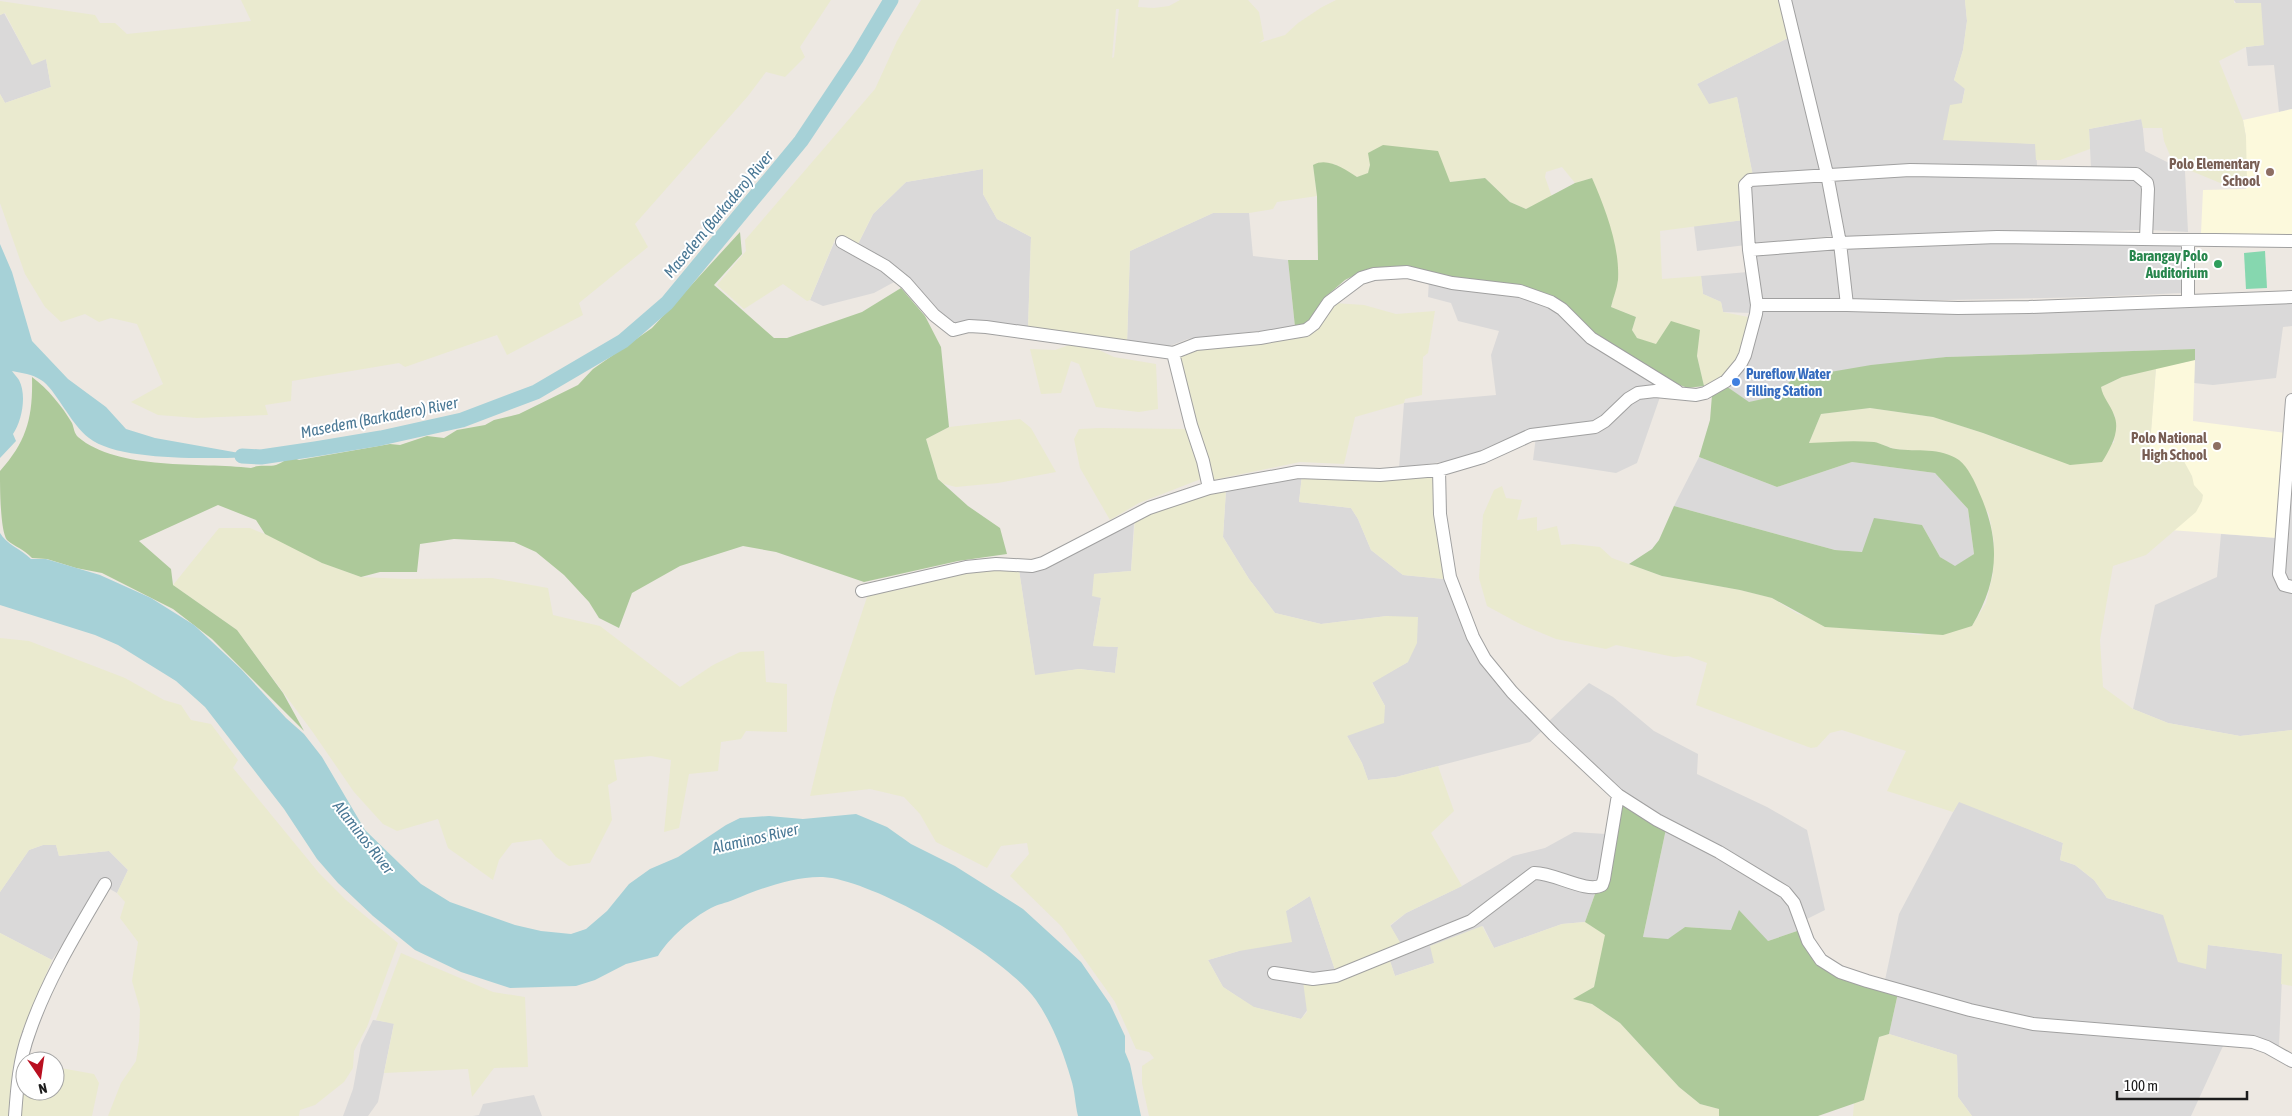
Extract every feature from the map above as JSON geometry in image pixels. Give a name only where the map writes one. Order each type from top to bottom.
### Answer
[{"type":"street","points":[[1785,0],[1828,174],[1840,243],[1847,305]]},
{"type":"street","points":[[862,590],[966,567],[996,564],[1032,566],[1043,563],[1149,508],[1209,488],[1298,472],[1380,475],[1439,470],[1483,457],[1531,435],[1595,426],[1605,421],[1628,399],[1638,393],[1655,391],[1705,393],[1715,389],[1732,374],[1745,354],[1756,314],[1757,304],[1749,250],[1745,185],[1750,180],[1910,170],[2136,174],[2146,183],[2148,189],[2146,238]]},
{"type":"street","points":[[1749,250],[1840,243],[1997,237],[2292,241]]},
{"type":"street","points":[[2188,240],[2188,299]]},
{"type":"street","points":[[842,242],[885,266],[906,283],[934,315],[953,330],[969,326],[986,327],[1174,353],[1196,344],[1306,330],[1314,324],[1329,302],[1356,281],[1374,274],[1407,272],[1452,283],[1520,290],[1551,302],[1562,309],[1591,338],[1679,393]]},
{"type":"street","points":[[1757,304],[1985,308],[2188,299],[2292,297]]},
{"type":"street","points":[[1174,353],[1191,426],[1204,461],[1209,488]]},
{"type":"street","points":[[2292,400],[2279,574],[2284,585],[2292,587]]},
{"type":"street","points":[[1439,470],[1440,514],[1450,577],[1473,637],[1481,652],[1512,692],[1554,735],[1618,795],[1658,820],[1719,852],[1786,892],[1794,903],[1812,950],[1821,960],[1840,972],[1970,1010],[2024,1022],[2062,1028],[2130,1031],[2253,1042],[2267,1047],[2292,1061]]},
{"type":"street","points":[[1274,973],[1314,979],[1336,976],[1471,921],[1534,873],[1548,874],[1590,888],[1598,888],[1602,885],[1604,879],[1618,795]]},
{"type":"street","points":[[15,1116],[18,1074],[28,1033],[58,966],[105,884]]},
{"type":"shaded area","points":[[1789,0],[1965,0],[1967,21],[1963,50],[1954,80],[1965,88],[1962,103],[2006,142],[2036,144],[2037,166],[1968,165],[1830,170]]},
{"type":"shaded area","points":[[2234,0],[2292,0],[2292,109],[2279,112],[2274,65],[2248,66],[2246,47],[2264,45]]},
{"type":"shaded area","points":[[4,13],[32,64],[46,59],[51,87],[5,103],[0,94],[0,15]]},
{"type":"shaded area","points":[[1790,37],[1823,170],[1753,176],[1737,97],[1709,105],[1697,84]]},
{"type":"shaded area","name":"Polo Elementary School","points":[[2292,109],[2292,235],[2201,233],[2203,190],[2246,189],[2246,137],[2243,120]]},
{"type":"shaded area","points":[[2142,119],[2145,151],[2185,171],[2188,232],[2150,230],[2151,184],[2138,169],[2091,167],[2089,129]]},
{"type":"shaded area","points":[[983,169],[983,194],[997,219],[1031,237],[1028,328],[952,324],[930,304],[906,275],[858,244],[873,214],[906,182]]},
{"type":"shaded area","points":[[1910,172],[2132,177],[2145,188],[2143,230],[1846,238],[1833,176]]},
{"type":"shaded area","points":[[1823,178],[1834,236],[1752,244],[1749,201],[1752,183]]},
{"type":"shaded area","points":[[1213,213],[1249,213],[1253,256],[1288,260],[1295,327],[1188,339],[1167,347],[1127,344],[1130,251]]},
{"type":"shaded area","points":[[1744,220],[1746,245],[1697,251],[1694,226]]},
{"type":"shaded area","points":[[1960,240],[2184,243],[2185,287],[2182,293],[2093,297],[1850,302],[1844,247]]},
{"type":"shaded area","points":[[834,243],[853,251],[896,281],[874,293],[823,306],[810,300]]},
{"type":"shaded area","points":[[1836,248],[1840,301],[1760,301],[1752,253]]},
{"type":"shaded area","points":[[1748,272],[1752,293],[1751,313],[1723,312],[1721,302],[1703,294],[1701,276]]},
{"type":"shaded area","points":[[1429,280],[1496,290],[1553,307],[1658,386],[1660,397],[1637,463],[1616,473],[1533,460],[1537,429],[1463,459],[1399,468],[1404,403],[1496,395],[1491,355],[1499,331],[1458,321],[1451,303],[1428,297]]},
{"type":"shaded area","points":[[2292,300],[2292,326],[2283,327],[2276,378],[2213,385],[2194,383],[2195,349],[1946,357],[1795,378],[1767,398],[1749,403],[1726,386],[1761,306]]},
{"type":"shaded area","name":"Polo National High School","points":[[2195,360],[2193,421],[2286,433],[2278,538],[2143,528],[2156,368]]},
{"type":"shaded area","points":[[2292,443],[2292,583],[2286,582],[2284,554]]},
{"type":"shaded area","points":[[1699,457],[1777,487],[1852,462],[1935,473],[1968,509],[1974,554],[1955,567],[1940,557],[1922,525],[1862,552],[1835,550],[1674,506]]},
{"type":"shaded area","points":[[1302,475],[1299,502],[1351,508],[1358,519],[1371,550],[1403,575],[1444,579],[1465,633],[1543,730],[1530,742],[1396,777],[1368,780],[1362,763],[1347,736],[1385,706],[1372,682],[1408,662],[1387,616],[1321,624],[1275,613],[1249,579],[1223,537],[1226,490]]},
{"type":"shaded area","points":[[1124,524],[1134,524],[1131,571],[1094,574],[1101,598],[1093,646],[1118,647],[1115,673],[1079,669],[1035,676],[1019,570]]},
{"type":"shaded area","points":[[2221,534],[2276,538],[2275,583],[2292,590],[2292,730],[2240,736],[2168,723],[2133,709],[2155,605],[2217,577]]},
{"type":"shaded area","points":[[1589,683],[1613,697],[1654,731],[1698,754],[1697,774],[1767,807],[1807,830],[1825,910],[1805,920],[1797,903],[1620,792],[1547,723]]},
{"type":"shaded area","points":[[1959,801],[2063,843],[2060,860],[2075,865],[2094,880],[2107,898],[2164,915],[2208,945],[2283,954],[2279,1046],[2257,1038],[2065,1024],[1972,1007],[1885,980],[1899,914]]},
{"type":"shaded area","points":[[1666,829],[1771,886],[1787,903],[1800,930],[1768,941],[1731,930],[1685,927],[1668,940],[1643,937]]},
{"type":"shaded area","points":[[1574,832],[1606,834],[1598,883],[1542,870],[1469,918],[1402,946],[1390,926],[1406,913],[1462,886],[1513,856],[1545,848]]},
{"type":"shaded area","points":[[43,845],[56,845],[59,856],[109,851],[128,870],[117,893],[108,888],[81,916],[52,960],[0,933],[0,892],[29,850]]},
{"type":"shaded area","points":[[1530,879],[1559,881],[1595,894],[1585,922],[1562,924],[1494,948],[1483,926],[1434,963],[1395,976],[1389,958],[1472,924]]},
{"type":"shaded area","points":[[1310,896],[1335,970],[1301,1019],[1253,1007],[1223,987],[1208,960],[1239,951],[1286,911]]},
{"type":"shaded area","points":[[1898,993],[1959,1012],[2223,1046],[2191,1116],[1972,1116],[1958,1097],[1957,1055],[1889,1034]]},
{"type":"shaded area","points":[[373,1020],[394,1023],[378,1102],[368,1116],[343,1116],[353,1089],[361,1045]]},
{"type":"shaded area","points":[[534,1095],[542,1116],[473,1116],[479,1115],[483,1104]]},
{"type":"green space","points":[[241,0],[831,0],[800,47],[805,57],[785,77],[766,72],[748,96],[635,224],[648,247],[579,303],[583,315],[507,355],[497,335],[405,367],[399,363],[292,381],[291,401],[265,405],[268,415],[197,418],[158,415],[131,402],[163,384],[137,324],[111,318],[99,322],[85,314],[61,322],[45,307],[25,274],[0,203],[0,94],[5,103],[51,87],[46,59],[32,65],[5,13],[0,15],[0,1],[95,15],[100,23],[115,23],[127,34],[251,21]]},
{"type":"green space","points":[[921,0],[1139,0],[1138,7],[1154,8],[1169,6],[1180,0],[1248,0],[1259,12],[1264,39],[1259,43],[1285,35],[1298,23],[1336,0],[1778,0],[1790,37],[1697,84],[1709,104],[1737,97],[1753,176],[1744,220],[1660,231],[1662,279],[1701,276],[1703,294],[1721,302],[1723,312],[1748,317],[1745,345],[1728,373],[1704,386],[1697,356],[1699,330],[1656,345],[1637,338],[1632,330],[1636,317],[1611,307],[1618,280],[1592,178],[1575,183],[1562,167],[1546,172],[1545,177],[1552,197],[1526,209],[1510,202],[1485,178],[1450,182],[1370,165],[1368,174],[1357,177],[1334,164],[1313,165],[1317,196],[1277,202],[1273,209],[1249,213],[1213,213],[1130,251],[1127,344],[1028,328],[1031,237],[997,219],[983,194],[983,169],[906,182],[873,214],[858,244],[836,237],[810,300],[807,301],[783,284],[744,309],[717,285],[746,251],[745,240],[875,89],[897,41]],"holes":[[[1116,9],[1119,9],[1114,57],[1112,58]]]},
{"type":"green space","points":[[1965,0],[2234,0],[2234,3],[2261,3],[2264,45],[2246,47],[2219,61],[2243,120],[2246,137],[2247,181],[2241,184],[2225,185],[2189,170],[2171,158],[2164,141],[2162,128],[2143,128],[2141,119],[2089,129],[2090,149],[2060,160],[2036,160],[2035,144],[1943,140],[1950,105],[1962,103],[1965,89],[1954,80],[1963,50],[1967,21]]},
{"type":"green space","points":[[1383,145],[1438,151],[1450,182],[1485,178],[1510,202],[1526,209],[1575,183],[1592,178],[1606,214],[1617,254],[1618,280],[1611,307],[1636,317],[1632,330],[1637,338],[1656,344],[1671,321],[1700,330],[1697,356],[1704,386],[1688,388],[1671,382],[1592,333],[1566,306],[1468,280],[1392,268],[1365,270],[1345,280],[1324,298],[1306,326],[1295,327],[1288,260],[1318,260],[1317,196],[1313,165],[1324,162],[1330,163],[1357,177],[1368,173],[1370,165],[1368,153]]},
{"type":"green space","points":[[740,232],[742,254],[714,285],[774,338],[787,338],[862,312],[901,288],[925,316],[941,347],[949,427],[926,439],[938,479],[968,506],[1000,528],[1007,554],[958,561],[864,582],[776,552],[743,546],[680,566],[632,593],[619,628],[599,618],[589,602],[564,575],[536,552],[514,542],[454,539],[420,544],[417,572],[380,572],[361,577],[322,563],[265,534],[256,520],[218,505],[139,541],[171,569],[173,585],[237,630],[283,693],[304,731],[212,639],[173,609],[102,573],[76,568],[47,559],[32,558],[7,540],[3,527],[0,471],[17,449],[26,428],[31,404],[32,377],[59,404],[72,423],[78,437],[95,448],[137,460],[251,468],[276,465],[289,459],[299,460],[390,444],[400,445],[427,436],[444,438],[457,430],[485,425],[494,420],[519,414],[578,385],[593,369],[652,328]]},
{"type":"green space","points":[[2265,251],[2267,288],[2246,289],[2244,253]]},
{"type":"green space","points":[[1334,303],[1364,305],[1396,314],[1435,311],[1428,353],[1423,357],[1422,395],[1405,399],[1404,403],[1355,417],[1344,464],[1300,462],[1213,480],[1179,354],[1194,349],[1304,336]]},
{"type":"green space","points":[[1069,345],[1099,350],[1114,357],[1156,364],[1158,409],[1139,412],[1096,407],[1079,364],[1071,361],[1061,393],[1041,394],[1030,349],[1055,350]]},
{"type":"green space","points":[[2195,349],[2195,360],[2122,377],[2101,387],[2116,421],[2114,440],[2102,462],[2070,465],[1933,417],[1870,408],[1821,414],[1809,443],[1866,441],[1896,449],[1944,453],[1959,460],[1968,471],[1986,510],[1994,544],[1994,560],[1988,593],[1972,626],[1943,635],[1825,627],[1772,598],[1740,590],[1662,576],[1629,564],[1652,549],[1659,540],[1674,506],[1835,550],[1862,552],[1874,518],[1922,525],[1940,557],[1955,566],[1974,554],[1968,509],[1935,473],[1852,462],[1777,487],[1699,457],[1710,420],[1712,395],[1726,386],[1749,402],[1767,398],[1795,378],[1871,365],[1946,357]]},
{"type":"green space","points":[[2156,368],[2149,459],[2180,454],[2192,476],[2194,485],[2203,495],[2196,512],[2146,555],[2113,566],[2100,640],[2103,687],[2133,709],[2168,723],[2240,736],[2292,730],[2292,986],[2281,984],[2282,954],[2208,945],[2206,969],[2178,962],[2163,915],[2107,898],[2094,880],[2075,865],[2060,860],[2063,843],[1959,802],[1953,812],[1887,791],[1906,751],[1842,730],[1830,733],[1817,747],[1811,748],[1696,705],[1707,663],[1688,656],[1674,657],[1616,645],[1606,649],[1556,639],[1520,624],[1487,606],[1479,578],[1483,515],[1494,490],[1502,486],[1506,498],[1522,500],[1517,520],[1537,517],[1537,531],[1557,526],[1561,545],[1573,544],[1600,547],[1612,558],[1662,576],[1740,590],[1772,598],[1798,614],[1859,628],[1919,635],[1972,626],[1986,603],[1993,574],[1994,542],[1989,514],[1946,454],[1895,449],[1877,443],[1809,443],[1821,414],[1870,408],[1933,417],[2028,450],[2114,443],[2115,416],[2103,398],[2101,387],[2122,377]]},
{"type":"green space","points":[[1020,419],[1031,428],[1056,472],[998,483],[956,487],[944,484],[938,479],[926,439],[949,427]]},
{"type":"green space","points":[[1079,429],[1187,429],[1195,446],[1201,479],[1139,503],[1110,520],[1080,468],[1074,439]]},
{"type":"green space","points":[[1435,474],[1435,519],[1444,579],[1403,575],[1371,550],[1358,519],[1351,508],[1299,502],[1302,475]]},
{"type":"green space","points":[[1226,490],[1223,537],[1249,579],[1275,613],[1321,624],[1387,616],[1418,617],[1417,643],[1408,662],[1372,683],[1385,706],[1384,723],[1347,736],[1362,763],[1368,780],[1396,777],[1438,766],[1454,811],[1431,833],[1462,886],[1406,913],[1390,925],[1402,946],[1335,970],[1310,896],[1286,911],[1292,942],[1239,951],[1208,960],[1223,987],[1254,1007],[1301,1019],[1307,1012],[1303,981],[1389,958],[1395,976],[1434,963],[1430,946],[1482,926],[1494,948],[1562,924],[1585,922],[1606,935],[1594,987],[1574,999],[1592,1004],[1620,1023],[1679,1087],[1700,1104],[1719,1109],[1719,1116],[1149,1116],[1142,1083],[1142,1066],[1154,1058],[1149,1052],[1136,1049],[1115,1002],[1061,926],[1010,876],[1029,854],[1027,843],[1001,846],[987,868],[936,842],[920,814],[904,797],[870,789],[810,796],[834,697],[868,594],[898,590],[968,571],[995,568],[1019,570],[1035,675],[1079,669],[1115,673],[1118,647],[1093,646],[1101,598],[1092,596],[1094,574],[1131,571],[1135,520],[1174,503]]},
{"type":"green space","points":[[219,528],[250,528],[282,541],[320,562],[361,577],[404,579],[492,578],[548,588],[553,615],[600,626],[680,687],[713,665],[740,652],[764,651],[766,682],[787,684],[787,732],[746,731],[741,739],[721,742],[718,771],[689,774],[679,828],[664,832],[671,760],[651,756],[614,760],[617,780],[608,785],[612,820],[590,863],[569,866],[556,857],[541,839],[512,843],[499,860],[493,880],[448,848],[438,819],[397,831],[383,824],[354,792],[312,731],[237,630],[173,585]]},
{"type":"green space","points":[[0,638],[29,641],[125,678],[164,700],[181,705],[191,720],[211,724],[238,760],[233,768],[319,873],[346,900],[398,943],[367,1027],[354,1051],[353,1068],[344,1082],[315,1105],[300,1110],[299,1116],[108,1116],[121,1083],[136,1061],[139,1041],[140,1009],[132,981],[138,942],[120,918],[125,902],[117,893],[128,870],[109,851],[59,856],[56,845],[43,845],[29,850],[0,892]]},
{"type":"green space","points":[[1620,800],[1666,829],[1643,937],[1668,939],[1685,927],[1731,930],[1739,910],[1768,941],[1800,930],[1814,958],[1898,993],[1889,1034],[1879,1037],[1864,1100],[1818,1116],[1719,1116],[1719,1109],[1700,1104],[1679,1087],[1620,1023],[1592,1004],[1573,999],[1594,987],[1605,935],[1585,922],[1595,894],[1603,889]]},
{"type":"green space","points":[[0,933],[52,960],[21,1034],[17,1051],[15,1051],[8,1116],[0,1116]]},
{"type":"green space","points":[[401,953],[493,992],[525,997],[528,1067],[494,1068],[472,1097],[468,1069],[384,1073],[394,1024],[376,1020]]},
{"type":"green space","points":[[1889,1034],[1957,1055],[1958,1097],[1972,1116],[1853,1116],[1854,1103],[1864,1100],[1879,1037]]},
{"type":"green space","points":[[65,1069],[94,1074],[99,1083],[92,1116],[19,1116],[21,1101],[65,1101]]},
{"type":"water","points":[[0,244],[12,272],[32,341],[68,379],[106,407],[126,429],[155,438],[261,457],[171,457],[123,452],[104,446],[82,432],[46,384],[34,376],[12,371],[19,380],[23,393],[22,408],[19,422],[13,434],[16,441],[0,458]]},
{"type":"water","name":"Alaminos River","points":[[0,533],[6,540],[31,559],[46,559],[100,575],[151,598],[194,625],[241,669],[286,718],[304,734],[322,757],[365,830],[421,884],[450,902],[515,925],[541,931],[571,934],[586,929],[607,911],[629,884],[650,869],[678,857],[726,825],[740,818],[769,816],[803,819],[856,814],[887,827],[911,844],[955,866],[1023,909],[1081,962],[1110,1004],[1125,1036],[1125,1052],[1130,1064],[1141,1116],[1078,1116],[1072,1084],[1056,1038],[1036,1000],[1020,982],[969,943],[938,924],[874,891],[846,881],[812,877],[788,881],[716,905],[696,917],[682,929],[668,942],[658,956],[626,964],[595,980],[576,986],[510,988],[461,972],[415,950],[373,916],[338,883],[317,859],[284,809],[205,707],[176,681],[118,645],[95,635],[0,605]]},
{"type":"waterway","name":"Masedem (Barkadero) River","points":[[242,456],[261,457],[315,449],[381,438],[462,420],[536,392],[623,341],[667,303],[801,141],[857,57],[891,0]]},
{"type":"place","name":"Polo Elementary School","points":[[2270,172]]},
{"type":"place","name":"Barangay Polo Auditorium","points":[[2218,264]]},
{"type":"place","name":"Pureflow Water Filling Station","points":[[1736,382]]},
{"type":"place","name":"Polo National High School","points":[[2217,446]]}]
